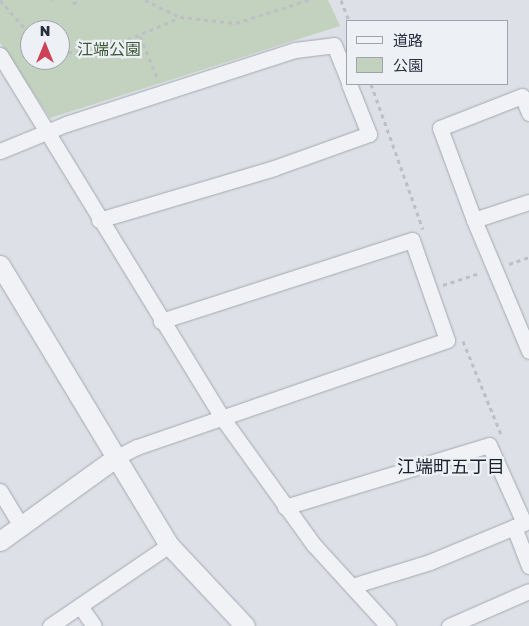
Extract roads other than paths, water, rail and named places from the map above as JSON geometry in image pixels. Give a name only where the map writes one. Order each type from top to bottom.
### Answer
[{"type":"street","points":[[0,151],[164,93],[295,50],[334,45],[346,75]]},
{"type":"street","points":[[0,55],[46,134],[222,419],[285,507],[388,626]]},
{"type":"street","points":[[99,220],[274,168],[369,134],[349,85]]},
{"type":"street","points":[[529,113],[522,96],[440,128],[474,220],[524,323],[529,351]]},
{"type":"street","points":[[474,220],[529,202]]},
{"type":"street","points":[[0,541],[115,458],[136,448],[447,340],[412,240],[162,321]]},
{"type":"street","points":[[0,265],[169,545],[245,626]]},
{"type":"street","points":[[285,507],[488,444],[524,523],[430,562],[352,586]]},
{"type":"street","points":[[0,491],[21,526]]},
{"type":"street","points":[[514,527],[529,566]]},
{"type":"street","points":[[50,626],[169,545]]},
{"type":"street","points":[[449,626],[529,591]]},
{"type":"street","points":[[80,606],[94,626]]},
{"type":"district","name":"江端町五丁目","points":[[451,466]]},
{"type":"park label","name":"江端公園","points":[[109,49]]}]
